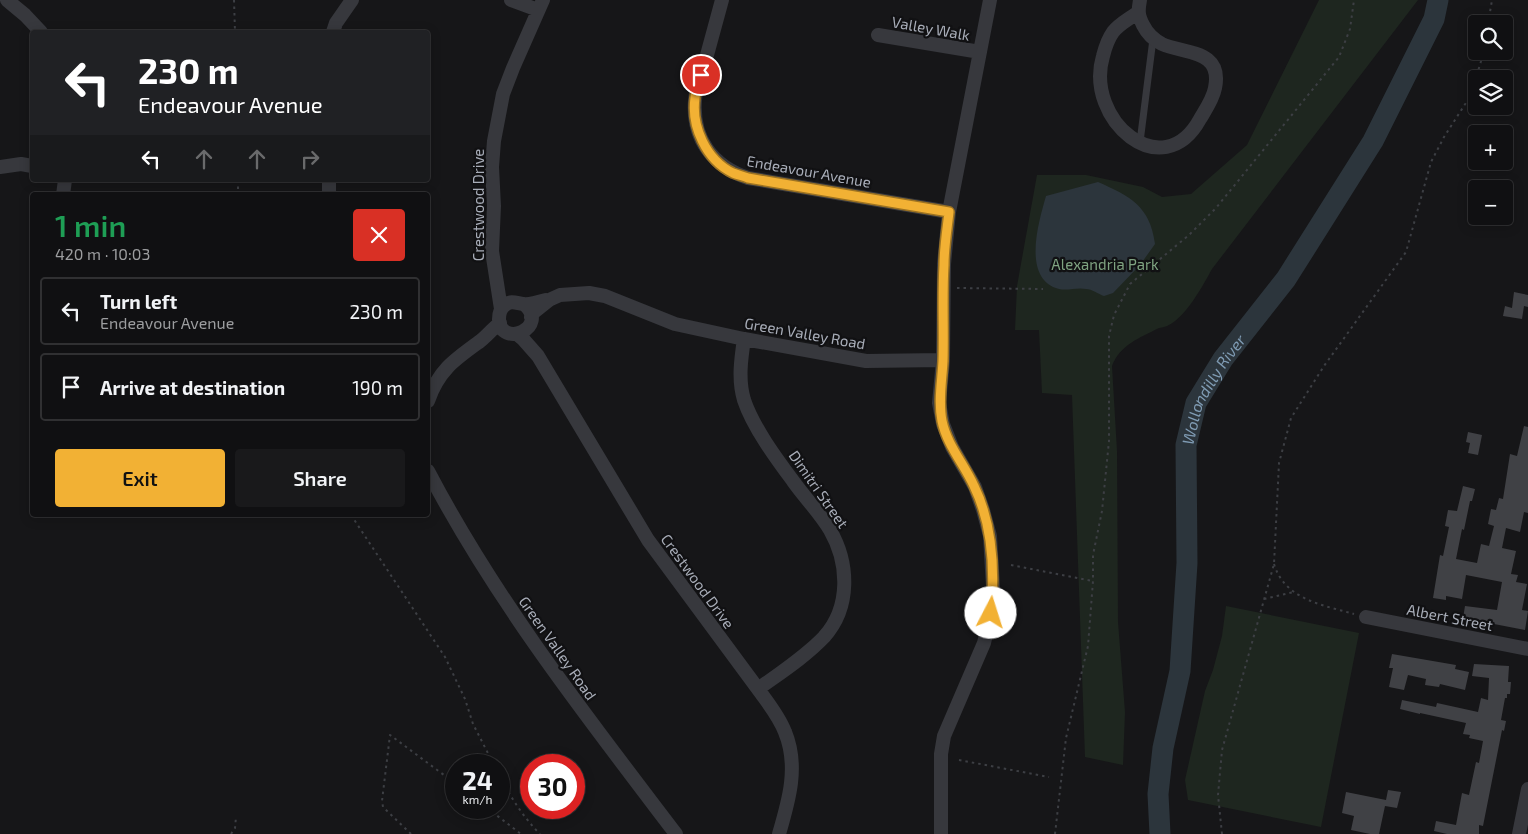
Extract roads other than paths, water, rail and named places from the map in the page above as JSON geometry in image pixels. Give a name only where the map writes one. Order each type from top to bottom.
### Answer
[{"type":"street","points":[[7,0],[25,14],[39,30]]},
{"type":"street","points":[[334,30],[336,23],[352,0]]},
{"type":"street","points":[[512,0],[540,5]]},
{"type":"street","name":"Endeavour Avenue","points":[[722,0],[695,99],[695,120],[702,142],[715,159],[732,172],[748,178],[949,212]]},
{"type":"street","points":[[941,834],[941,754],[944,736],[950,717],[962,696],[984,643],[991,613],[994,587],[990,536],[983,510],[975,487],[952,447],[943,424],[939,403],[943,360],[944,264],[949,212],[990,0]]},
{"type":"street","name":"Crestwood Drive","points":[[540,5],[523,41],[504,94],[494,141],[492,167],[494,206],[492,251],[502,309],[499,314],[516,327],[523,339],[538,356],[648,540],[758,689],[785,731],[791,752],[792,773],[790,795],[780,834]]},
{"type":"street","points":[[1139,7],[1145,28],[1153,38],[1173,48],[1195,52],[1204,56],[1215,73],[1216,82],[1210,101],[1197,125],[1189,134],[1170,145],[1158,147],[1140,143],[1124,133],[1111,116],[1101,96],[1099,78],[1105,48],[1113,32],[1139,7]]},
{"type":"street","name":"Valley Walk","points":[[878,35],[980,52]]},
{"type":"street","points":[[0,167],[8,165],[30,166]]},
{"type":"street","name":"Crestwood Drive","points":[[495,269],[510,299],[527,308],[516,327]]},
{"type":"street","name":"Green Valley Road","points":[[430,396],[439,376],[453,361],[479,342],[516,327],[549,300],[560,295],[589,293],[605,296],[675,324],[866,362],[943,360]]},
{"type":"street","name":"Green Valley Road","points":[[519,303],[549,300]]},
{"type":"street","points":[[502,309],[510,303],[519,303]]},
{"type":"street","name":"Dimitri Street","points":[[744,339],[741,382],[744,398],[751,417],[792,481],[829,528],[838,546],[845,581],[836,619],[824,636],[807,652],[758,689]]},
{"type":"street","name":"Green Valley Road","points":[[430,475],[442,498],[522,627],[676,834]]},
{"type":"street","name":"Albert Street","points":[[1366,617],[1528,649]]},
{"type":"street","points":[[1519,834],[1528,789]]},
{"type":"lane","points":[[1140,143],[1153,38]]},
{"type":"waterway","name":"Wollondilly River","points":[[1160,834],[1158,794],[1163,748],[1180,671],[1187,563],[1186,445],[1196,403],[1223,359],[1286,279],[1373,141],[1434,19],[1438,0]]},
{"type":"park label","name":"Alexandria Park","points":[[1105,264]]}]
